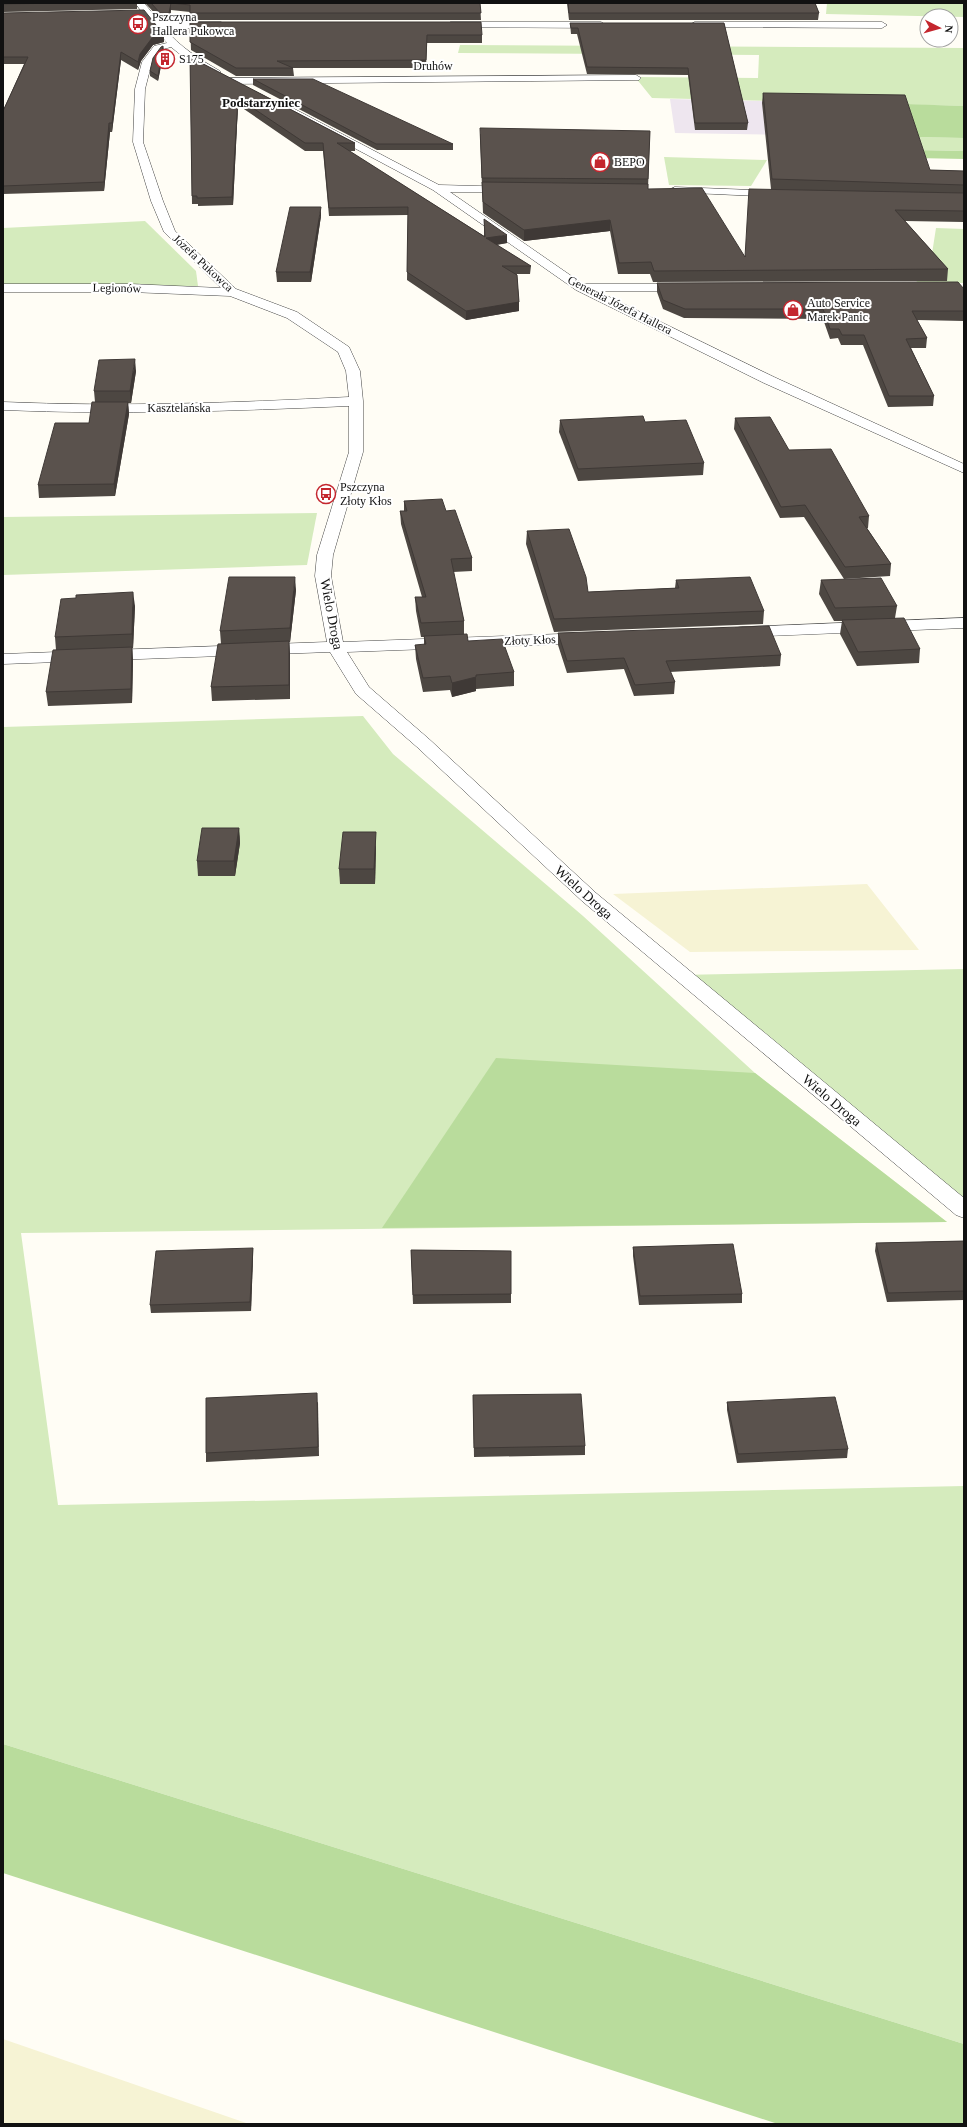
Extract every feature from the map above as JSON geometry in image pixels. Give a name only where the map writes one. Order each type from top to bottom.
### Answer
[{"type":"street","points":[[139,3],[173,44],[196,62],[259,95]]},
{"type":"street","points":[[133,13],[148,13]]},
{"type":"street","points":[[156,25],[227,25]]},
{"type":"street","points":[[440,25],[614,25]]},
{"type":"street","points":[[685,25],[882,25]]},
{"type":"street","name":"Józefa Pukowca","points":[[173,44],[157,48],[147,62],[140,89],[138,142],[146,162],[157,201],[170,232],[232,292],[292,316],[344,350],[353,371],[356,401],[356,452],[339,506]]},
{"type":"street","name":"Druhów","points":[[230,81],[636,78]]},
{"type":"street","name":"Generała Józefa Hallera","points":[[273,102],[316,123],[437,188],[580,287],[769,380],[964,469]]},
{"type":"street","points":[[437,188],[527,189]]},
{"type":"street","points":[[665,190],[788,194]]},
{"type":"street","points":[[580,287],[698,287]]},
{"type":"street","name":"Legionów","points":[[3,288],[130,288],[232,292]]},
{"type":"street","name":"Kasztelańska","points":[[3,406],[77,408],[218,408],[356,401]]},
{"type":"street","name":"Wielo Droga","points":[[339,506],[325,555],[323,576],[336,648],[362,690],[423,743],[589,897],[964,1210]]},
{"type":"street","points":[[726,632],[964,623]]},
{"type":"street","name":"Złoty Kłos","points":[[3,659],[606,637]]},
{"type":"shaded area","points":[[670,99],[905,104],[914,137],[675,133]]},
{"type":"shaded area","points":[[867,884],[919,950],[690,952],[613,894]]},
{"type":"shaded area","points":[[3,2039],[249,2124],[3,2124]]},
{"type":"green space","points":[[827,3],[964,3],[964,17],[959,17],[959,8],[919,8],[919,16],[826,14]]},
{"type":"green space","points":[[460,45],[964,48],[964,106],[652,98],[635,77],[758,78],[759,55],[458,53]]},
{"type":"green space","points":[[905,104],[964,106],[964,138],[914,137]]},
{"type":"green space","points":[[914,137],[964,138],[964,151],[915,150]]},
{"type":"green space","points":[[915,150],[964,151],[964,159],[916,158]]},
{"type":"green space","points":[[664,157],[767,160],[751,186],[669,185]]},
{"type":"green space","points":[[145,221],[196,271],[198,286],[3,286],[3,228]]},
{"type":"green space","points":[[936,228],[964,229],[964,283],[916,282],[929,273]]},
{"type":"green space","points":[[317,513],[307,565],[3,575],[3,517]]},
{"type":"green space","points":[[363,716],[393,754],[583,916],[755,1073],[947,1222],[21,1233],[58,1505],[964,1486],[964,2044],[3,1744],[3,727]]},
{"type":"green space","points":[[964,969],[964,1205],[680,975]]},
{"type":"green space","points":[[496,1058],[755,1073],[947,1222],[382,1228]]},
{"type":"green space","points":[[3,1744],[964,2044],[964,2124],[778,2124],[3,1873]]},
{"type":"building","points":[[3,3],[65,3],[3,4]]},
{"type":"building","points":[[151,3],[171,3],[169,13],[160,13]]},
{"type":"building","points":[[171,3],[480,3],[481,13],[190,13],[190,5]]},
{"type":"building","points":[[568,3],[815,3],[819,13],[569,13]]},
{"type":"building","points":[[144,10],[164,35],[152,38],[140,54],[138,62],[121,52],[112,123],[109,123],[104,182],[3,186],[3,111],[28,57],[3,57],[3,13]]},
{"type":"building","points":[[190,22],[481,22],[482,35],[427,35],[426,60],[277,61],[293,68],[236,68],[190,42]]},
{"type":"building","points":[[570,23],[724,23],[748,123],[695,123],[688,68],[587,67],[578,28],[571,28]]},
{"type":"building","points":[[163,46],[158,76],[150,71],[153,58]]},
{"type":"building","points":[[190,57],[355,143],[337,143],[485,237],[484,219],[507,235],[486,238],[531,266],[502,266],[517,275],[519,302],[466,311],[407,272],[408,207],[329,208],[323,143],[305,143],[238,98],[232,197],[197,198],[197,196],[192,196]]},
{"type":"building","points":[[253,79],[313,79],[453,144],[376,144]]},
{"type":"building","points":[[763,93],[905,95],[930,170],[964,171],[964,185],[772,179]]},
{"type":"building","points":[[480,128],[650,131],[648,179],[482,178]]},
{"type":"building","points":[[482,182],[648,184],[648,189],[702,188],[745,257],[749,189],[964,193],[964,211],[895,210],[948,269],[654,271],[651,262],[619,263],[610,220],[524,230],[483,202]]},
{"type":"building","points":[[290,207],[321,207],[310,272],[276,272]]},
{"type":"building","points":[[958,282],[964,289],[964,311],[912,311],[927,338],[906,339],[934,396],[889,396],[864,335],[842,335],[839,329],[830,329],[823,309],[685,309],[663,300],[657,283]]},
{"type":"building","points":[[135,359],[130,391],[94,391],[99,360]]},
{"type":"building","points":[[92,402],[128,402],[114,484],[38,485],[55,423],[89,423]]},
{"type":"building","points":[[643,416],[645,422],[686,420],[704,463],[578,469],[560,420]]},
{"type":"building","points":[[770,417],[789,450],[831,449],[869,516],[859,517],[891,564],[845,567],[805,505],[781,507],[735,418]]},
{"type":"building","points":[[442,499],[446,511],[455,510],[472,558],[451,559],[464,621],[421,623],[415,597],[426,597],[400,511],[407,511],[404,501]]},
{"type":"building","points":[[569,529],[586,577],[588,592],[679,588],[676,580],[750,577],[764,611],[554,619],[527,531]]},
{"type":"building","points":[[229,577],[295,577],[290,628],[220,631]]},
{"type":"building","points":[[881,578],[897,606],[835,608],[821,580]]},
{"type":"building","points":[[133,592],[132,634],[55,637],[61,599],[76,598],[76,595]]},
{"type":"building","points":[[904,618],[920,649],[858,652],[842,620]]},
{"type":"building","points":[[769,626],[781,655],[666,661],[675,682],[635,685],[624,658],[567,661],[558,633]]},
{"type":"building","points":[[467,634],[468,641],[502,639],[514,672],[476,675],[476,677],[452,683],[450,676],[423,678],[415,645],[426,644],[424,636]]},
{"type":"building","points":[[289,641],[289,685],[211,687],[218,644]]},
{"type":"building","points":[[132,647],[131,689],[46,692],[53,650]]},
{"type":"building","points":[[202,828],[239,828],[234,861],[197,861]]},
{"type":"building","points":[[343,832],[376,832],[374,869],[339,869]]},
{"type":"building","points":[[964,1241],[964,1291],[888,1293],[876,1243]]},
{"type":"building","points":[[733,1244],[742,1294],[640,1296],[633,1247]]},
{"type":"building","points":[[253,1248],[250,1302],[150,1305],[156,1251]]},
{"type":"building","points":[[411,1250],[511,1251],[511,1294],[413,1295]]},
{"type":"building","points":[[317,1393],[318,1447],[206,1453],[206,1398]]},
{"type":"building","points":[[581,1394],[585,1446],[474,1448],[473,1395]]},
{"type":"building","points":[[835,1397],[848,1449],[738,1454],[727,1402]]},
{"type":"place","name":"Pszczyna Hallera Pukowca","points":[[138,24]]},
{"type":"place","name":"S175","points":[[165,59]]},
{"type":"place","name":"BEPO","points":[[600,162]]},
{"type":"place","name":"Auto Service Marek Panic","points":[[793,310]]},
{"type":"place","name":"Pszczyna Złoty Kłos","points":[[326,494]]},
{"type":"district","name":"Podstarzyniec","points":[[261,102]]}]
